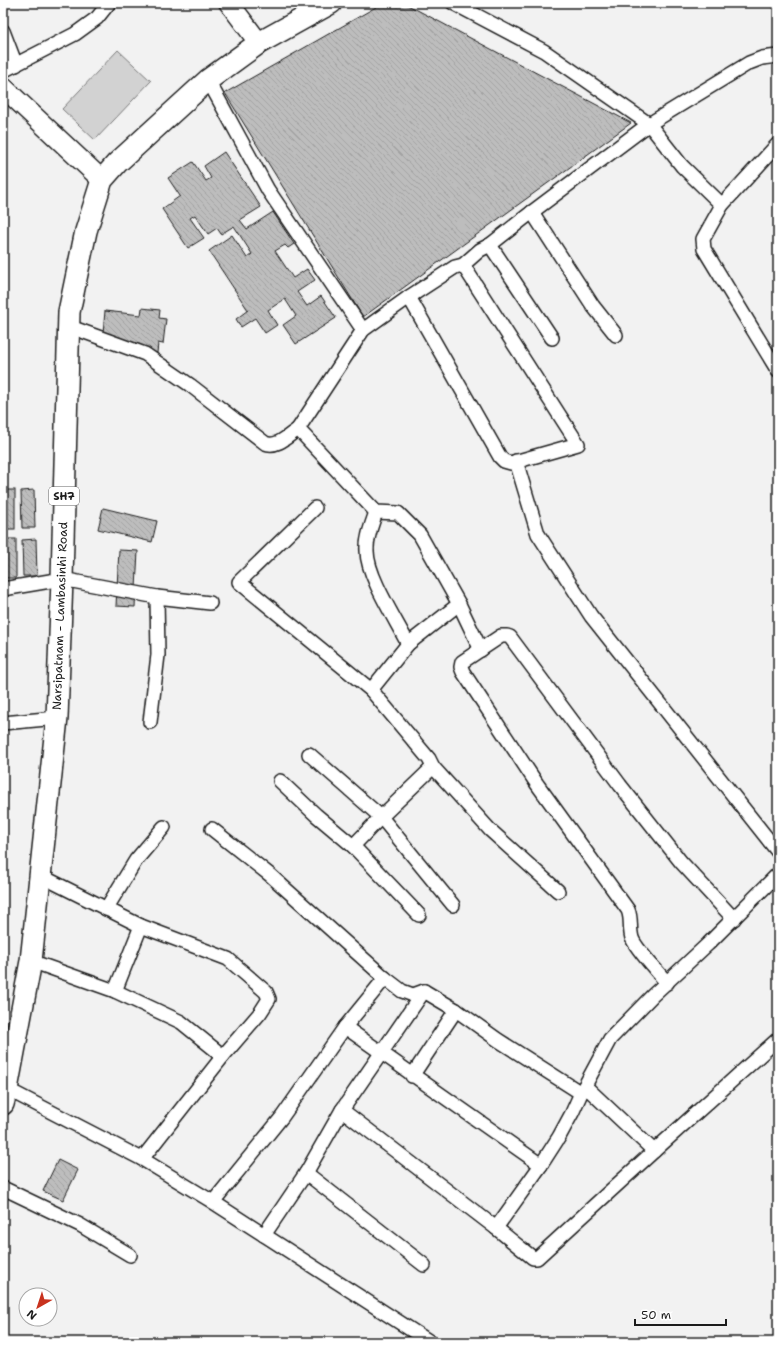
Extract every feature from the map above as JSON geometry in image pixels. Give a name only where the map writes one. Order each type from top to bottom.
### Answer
[{"type":"main road","points":[[229,3],[259,43]]},
{"type":"main road","name":"Narsipatnam - Lambasinhi Road","points":[[5,1097],[31,961],[57,718],[68,326],[69,312],[86,232],[102,180],[117,163],[208,80],[259,43],[331,3]]},
{"type":"main road","points":[[3,87],[102,180]]},
{"type":"street","points":[[3,71],[75,34],[97,18],[109,3]]},
{"type":"street","points":[[453,3],[544,51],[649,124],[682,166],[722,205]]},
{"type":"street","points":[[3,31],[16,65]]},
{"type":"street","points":[[68,326],[145,354],[190,385],[265,443],[270,445],[278,443],[298,429],[363,330],[409,297],[455,267],[463,265],[480,250],[490,245],[649,124],[749,63],[762,58],[778,56]]},
{"type":"street","points":[[208,80],[268,190],[363,330]]},
{"type":"street","points":[[778,144],[722,205],[703,239],[704,249],[778,371]]},
{"type":"street","points":[[532,212],[593,306],[616,335]]},
{"type":"street","points":[[490,245],[552,338]]},
{"type":"street","points":[[409,297],[500,457],[504,461],[511,463],[578,444],[463,265]]},
{"type":"street","points":[[298,429],[376,512],[398,513],[420,535],[459,604],[481,650]]},
{"type":"street","points":[[516,461],[538,534],[591,616],[778,852]]},
{"type":"street","points":[[315,508],[239,582],[371,690],[429,759],[433,767],[490,830],[558,891]]},
{"type":"street","points":[[376,512],[366,550],[369,565],[374,580],[408,644]]},
{"type":"street","points":[[3,589],[62,579],[157,597],[210,603]]},
{"type":"street","points":[[150,722],[158,656],[157,597]]},
{"type":"street","points":[[371,690],[408,644],[459,604]]},
{"type":"street","points":[[667,983],[632,939],[628,910],[537,784],[463,672],[461,667],[462,662],[502,636],[510,637],[620,785],[681,862],[734,918]]},
{"type":"street","points":[[3,722],[57,718]]},
{"type":"street","points":[[309,754],[381,817],[453,905]]},
{"type":"street","points":[[353,846],[433,767]]},
{"type":"street","points":[[280,781],[316,816],[353,846],[419,915]]},
{"type":"street","points":[[106,909],[136,860],[164,827]]},
{"type":"street","points":[[212,829],[270,876],[385,978],[402,991],[410,995],[416,995],[424,990]]},
{"type":"street","points":[[496,1228],[541,1166],[559,1137],[610,1040],[632,1016],[778,874]]},
{"type":"street","points":[[40,875],[141,926],[228,959],[266,992],[269,999],[266,1005],[223,1056],[142,1159]]},
{"type":"street","points":[[115,991],[141,926]]},
{"type":"street","points":[[31,961],[115,991],[181,1022],[223,1056]]},
{"type":"street","points":[[213,1202],[282,1116],[345,1027],[385,978]]},
{"type":"street","points":[[424,990],[456,1010],[498,1040],[583,1089],[654,1151]]},
{"type":"street","points":[[264,1235],[306,1173],[342,1110],[424,990]]},
{"type":"street","points":[[412,1076],[456,1010]]},
{"type":"street","points":[[345,1027],[412,1076],[541,1166]]},
{"type":"street","points":[[342,1110],[533,1258],[537,1258],[778,1039]]},
{"type":"street","points":[[5,1097],[142,1159],[213,1202],[430,1342]]},
{"type":"street","points":[[306,1173],[424,1265]]},
{"type":"street","points":[[3,1188],[80,1225],[130,1255]]},
{"type":"shaded area","points":[[118,50],[151,81],[95,140],[62,109]]},
{"type":"building","points":[[383,3],[404,3],[631,123],[363,317],[225,93]]},
{"type":"building","points":[[224,152],[261,207],[240,220],[247,229],[273,212],[294,244],[288,248],[285,245],[275,251],[293,278],[307,269],[315,280],[297,292],[307,306],[321,296],[336,318],[296,344],[283,325],[296,316],[285,299],[268,310],[277,325],[265,333],[255,318],[241,327],[236,319],[248,310],[209,251],[232,235],[247,258],[252,254],[234,226],[221,234],[217,228],[208,234],[195,215],[190,218],[204,238],[188,248],[162,209],[180,196],[168,178],[193,162],[206,181],[211,178],[204,166]]},
{"type":"building","points":[[142,308],[160,310],[159,318],[166,319],[163,344],[158,343],[157,353],[129,350],[103,333],[105,311],[141,315]]},
{"type":"building","points":[[3,490],[15,490],[15,529],[3,529]]},
{"type":"building","points":[[34,490],[35,528],[22,528],[21,491]]},
{"type":"building","points":[[103,508],[157,521],[152,542],[98,529]]},
{"type":"building","points":[[3,539],[16,539],[16,578],[3,578]]},
{"type":"building","points":[[36,539],[37,576],[23,576],[22,540]]},
{"type":"building","points":[[119,550],[138,551],[135,607],[116,606]]},
{"type":"building","points":[[58,1160],[78,1170],[63,1200],[43,1191]]}]
